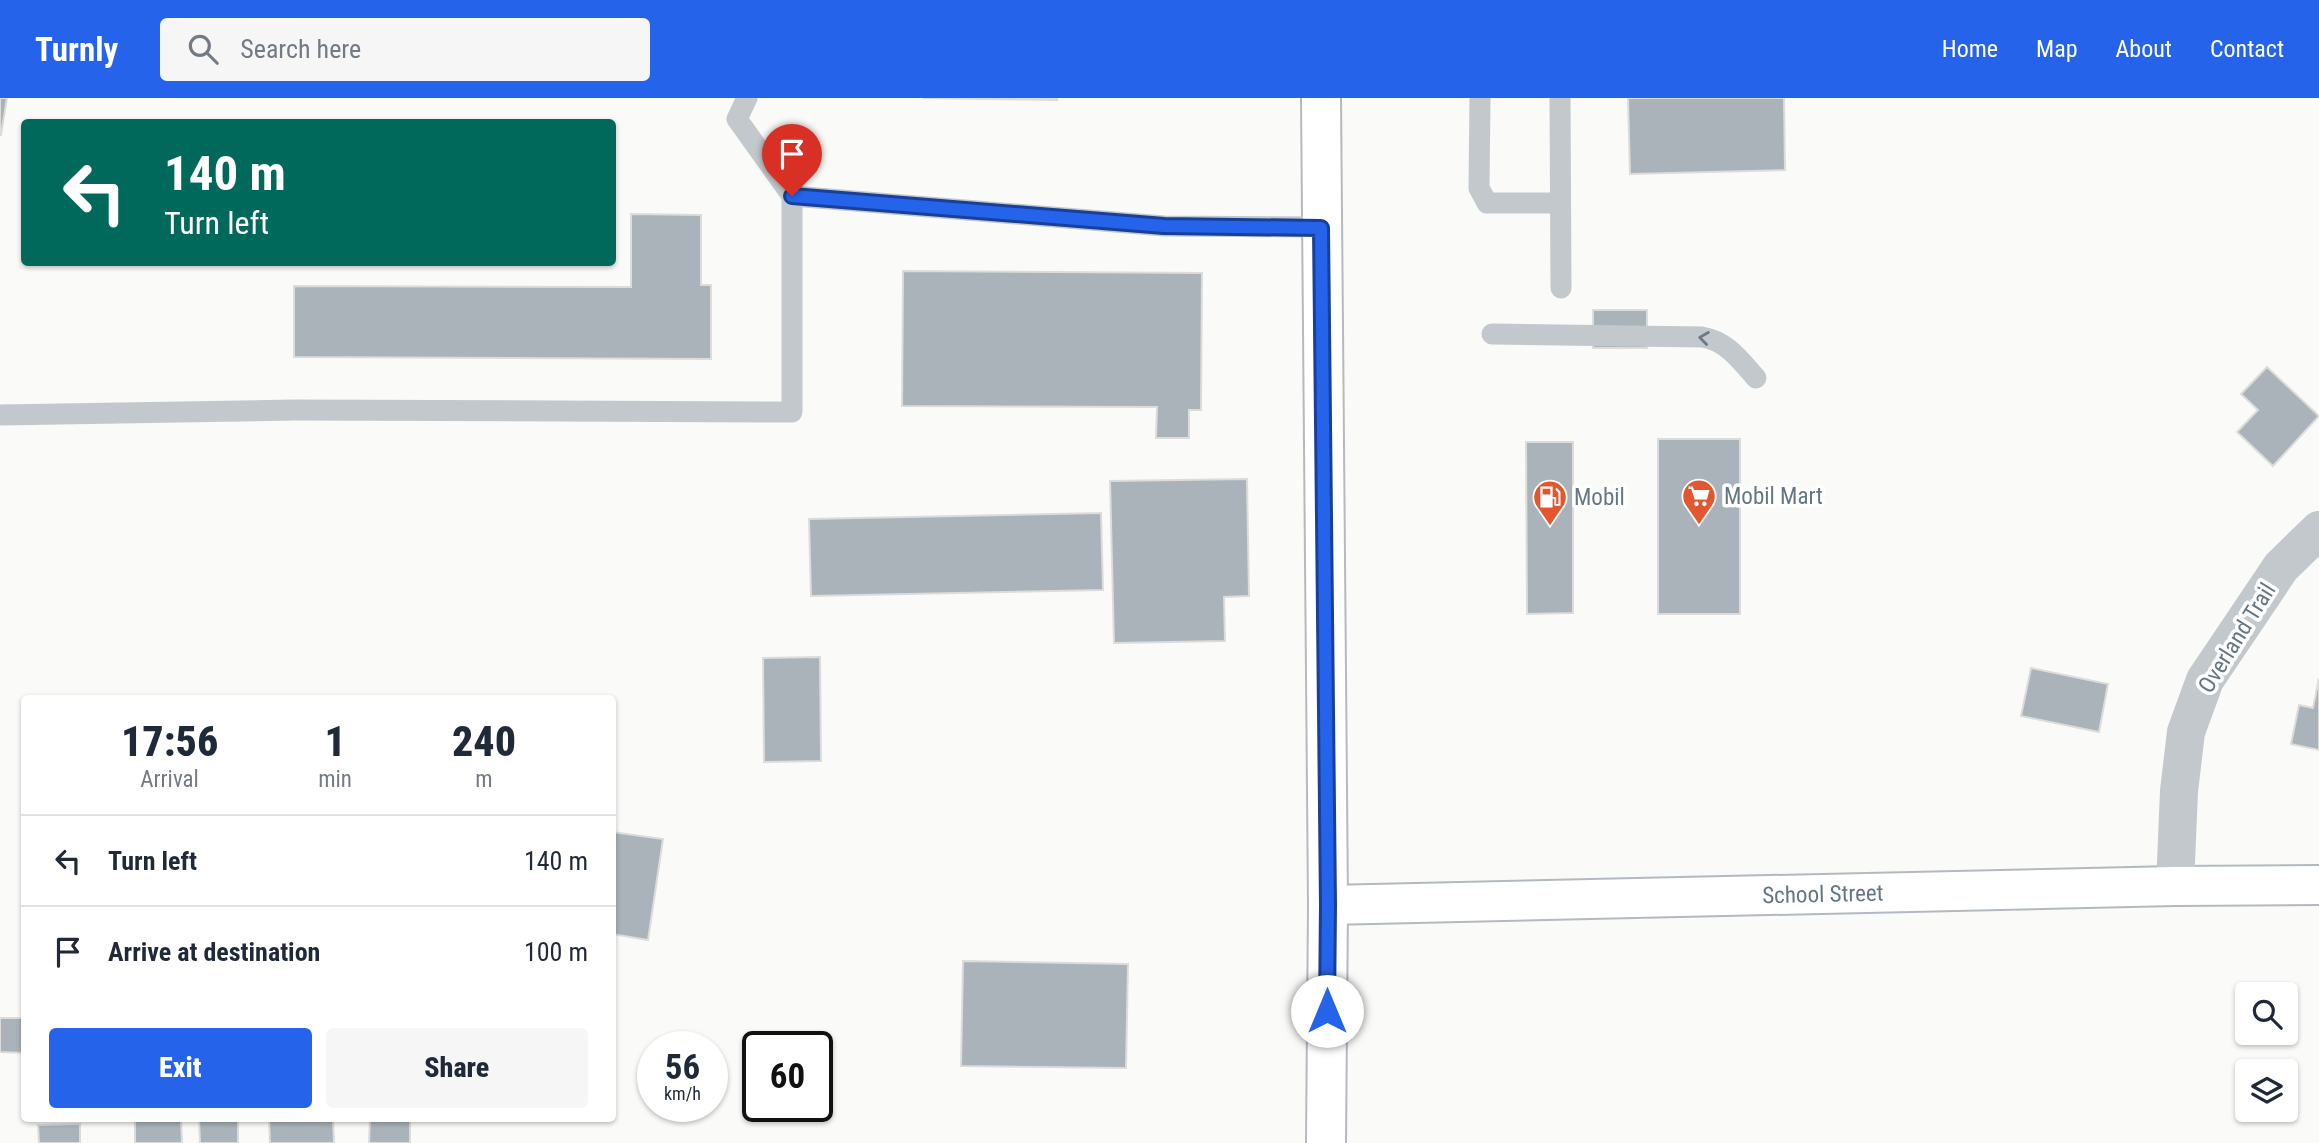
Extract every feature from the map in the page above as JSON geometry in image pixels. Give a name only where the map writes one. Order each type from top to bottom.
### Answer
[{"type":"main road","points":[[1321,98],[1328,905],[1325,1143]]},
{"type":"main road","name":"School Street","points":[[1328,905],[2319,885]]},
{"type":"street","name":"Overland Trail","points":[[2175,886],[2179,791],[2186,732],[2205,680],[2281,567],[2319,530]]},
{"type":"lane","points":[[0,415],[295,410],[792,412],[792,196],[737,119],[747,98]]},
{"type":"lane","points":[[1480,98],[1479,188],[1488,203],[1560,203]]},
{"type":"lane","points":[[1560,98],[1561,288]]},
{"type":"lane","points":[[792,196],[1164,226],[1321,228]]},
{"type":"lane","points":[[1492,334],[1717,339],[1733,351],[1755,378]]},
{"type":"building","points":[[0,98],[7,98],[1,135],[0,135]]},
{"type":"building","points":[[923,98],[1057,98],[1057,100]]},
{"type":"building","points":[[1628,98],[1784,98],[1785,170],[1630,174]]},
{"type":"building","points":[[631,214],[701,215],[701,285],[711,285],[711,359],[294,357],[294,286],[631,287]]},
{"type":"building","points":[[903,271],[1202,273],[1201,410],[1189,410],[1189,438],[1156,438],[1157,407],[902,406]]},
{"type":"building","points":[[1593,310],[1647,310],[1647,348],[1593,348]]},
{"type":"building","points":[[2267,367],[2319,416],[2273,466],[2237,432],[2258,410],[2241,394]]},
{"type":"building","name":"Mobil Mart","points":[[1658,439],[1740,439],[1740,614],[1658,614]]},
{"type":"building","name":"Mobil","points":[[1526,442],[1573,442],[1573,613],[1527,614]]},
{"type":"building","points":[[1247,479],[1249,596],[1224,597],[1225,641],[1114,643],[1110,481]]},
{"type":"building","points":[[1101,513],[1103,590],[811,596],[809,519]]},
{"type":"building","points":[[820,657],[821,761],[764,762],[763,658]]},
{"type":"building","points":[[2031,668],[2108,684],[2099,732],[2021,716]]},
{"type":"building","points":[[2319,678],[2319,750],[2291,744],[2299,705],[2313,708]]},
{"type":"building","points":[[616,833],[663,839],[648,940],[616,935]]},
{"type":"building","points":[[963,961],[1128,964],[1126,1068],[961,1066]]},
{"type":"building","points":[[0,1018],[21,1018],[21,1053],[0,1052]]},
{"type":"building","points":[[135,1122],[181,1122],[182,1143],[135,1143]]},
{"type":"building","points":[[199,1122],[238,1122],[238,1143],[200,1143]]},
{"type":"building","points":[[269,1122],[333,1122],[334,1143],[270,1143]]},
{"type":"building","points":[[370,1122],[410,1122],[410,1143],[369,1143]]},
{"type":"building","points":[[80,1124],[80,1143],[39,1143],[38,1125]]},
{"type":"place","name":"Mobil Mart","points":[[1699,526]]},
{"type":"place","name":"Mobil","points":[[1550,527]]},
{"type":"route","points":[[792,196],[1164,226],[1321,228],[1327,1011]]}]
